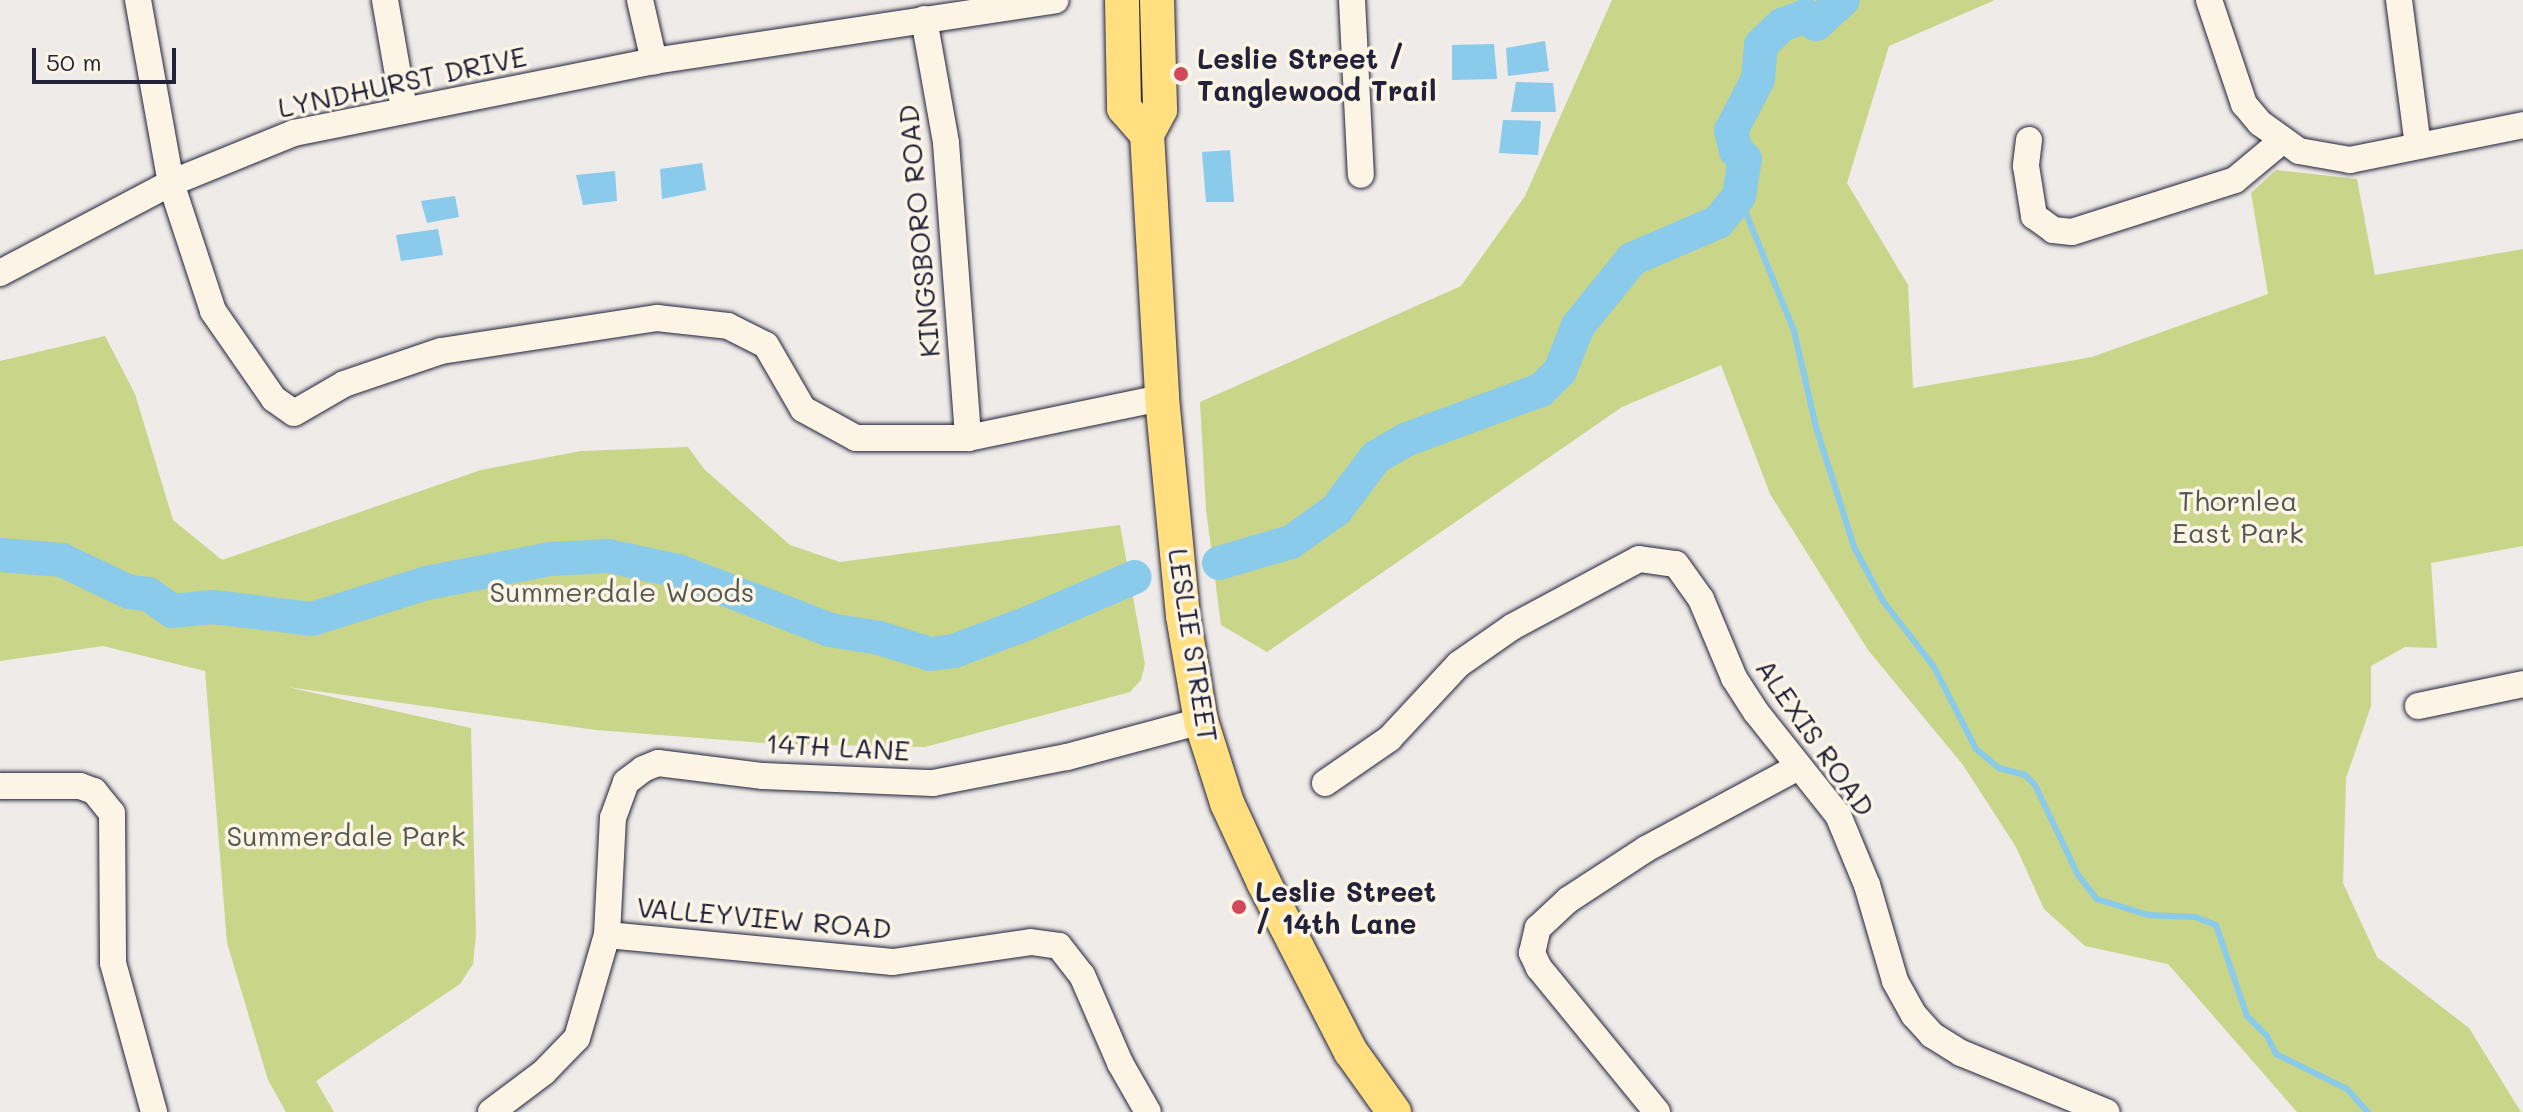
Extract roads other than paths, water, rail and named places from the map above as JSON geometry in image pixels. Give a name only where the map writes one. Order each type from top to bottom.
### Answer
[{"type":"main road","points":[[1122,0],[1124,108],[1147,134]]},
{"type":"main road","name":"LESLIE STREET","points":[[1157,0],[1160,110],[1147,134],[1162,398],[1183,616],[1201,721],[1227,803],[1264,883],[1351,1052],[1394,1112]]},
{"type":"street","points":[[138,0],[171,183],[213,311],[274,399],[294,413],[344,384],[441,351],[657,318],[728,326],[766,345],[803,409],[856,438],[968,438],[1162,398]]},
{"type":"street","points":[[385,0],[404,109]]},
{"type":"street","points":[[640,0],[654,61]]},
{"type":"street","name":"LYNDHURST DRIVE","points":[[0,273],[171,183],[294,133],[654,61],[1055,0]]},
{"type":"street","points":[[1352,0],[1361,175]]},
{"type":"street","points":[[2209,0],[2244,104],[2299,151],[2350,160],[2523,125]]},
{"type":"street","points":[[2399,0],[2418,146]]},
{"type":"street","name":"KINGSBORO ROAD","points":[[924,19],[946,143],[968,438]]},
{"type":"street","points":[[2029,140],[2026,166],[2034,216],[2053,230],[2072,232],[2235,180],[2283,140]]},
{"type":"street","name":"ALEXIS ROAD","points":[[1325,783],[1389,739],[1459,664],[1540,610],[1639,559],[1676,564],[1689,577],[1734,678],[1798,767],[1829,802],[1854,849],[1895,981],[1914,1015],[1932,1035],[1961,1053],[2106,1112]]},
{"type":"street","points":[[2418,706],[2523,684]]},
{"type":"street","name":"14TH LANE","points":[[491,1112],[544,1072],[577,1038],[607,935],[608,866],[619,795],[626,782],[658,763],[763,776],[933,783],[1067,757],[1201,721]]},
{"type":"street","points":[[1657,1112],[1539,968],[1532,953],[1538,928],[1568,900],[1646,849],[1798,767]]},
{"type":"street","points":[[0,786],[80,786],[94,791],[112,813],[113,963],[154,1112]]},
{"type":"street","name":"VALLEYVIEW ROAD","points":[[607,935],[893,962],[1031,942],[1059,946],[1082,975],[1120,1063],[1148,1112]]},
{"type":"water","points":[[1545,41],[1549,71],[1508,76],[1506,48]]},
{"type":"water","points":[[1494,44],[1497,79],[1452,80],[1452,45]]},
{"type":"water","points":[[1516,82],[1553,83],[1556,112],[1511,112]]},
{"type":"water","points":[[1503,120],[1541,121],[1538,155],[1499,153]]},
{"type":"water","points":[[1230,150],[1234,202],[1206,202],[1202,152]]},
{"type":"water","points":[[702,163],[706,190],[662,199],[660,169]]},
{"type":"water","points":[[615,171],[617,201],[583,205],[576,175]]},
{"type":"water","points":[[455,196],[459,217],[427,223],[421,201]]},
{"type":"water","points":[[438,229],[443,255],[401,261],[396,235]]},
{"type":"waterway","points":[[1219,563],[1291,542],[1336,510],[1376,457],[1405,440],[1541,390],[1560,371],[1578,326],[1632,259],[1718,222],[1739,196],[1745,159],[1736,151],[1731,131],[1758,79],[1761,45],[1782,25],[1806,16],[1816,24],[1843,0]]},
{"type":"waterway","points":[[1739,196],[1794,331],[1816,427],[1854,547],[1883,601],[1934,667],[1976,749],[1999,768],[2025,775],[2035,785],[2078,875],[2097,899],[2148,915],[2195,917],[2216,925],[2247,1016],[2267,1036],[2276,1054],[2347,1089],[2368,1112]]},
{"type":"waterway","points":[[0,555],[62,560],[129,592],[148,594],[172,611],[213,607],[312,619],[427,583],[550,559],[608,556],[678,571],[830,630],[879,638],[930,654],[954,651],[1135,577]]},
{"type":"place","name":"Leslie Street / Tanglewood Trail","points":[[1181,74]]},
{"type":"place","name":"Leslie Street / 14th Lane","points":[[1239,907]]},
{"type":"park label","name":"Thornlea East Park","points":[[2238,516]]},
{"type":"park label","name":"Summerdale Woods","points":[[622,591]]},
{"type":"park label","name":"Summerdale Park","points":[[346,835]]}]
